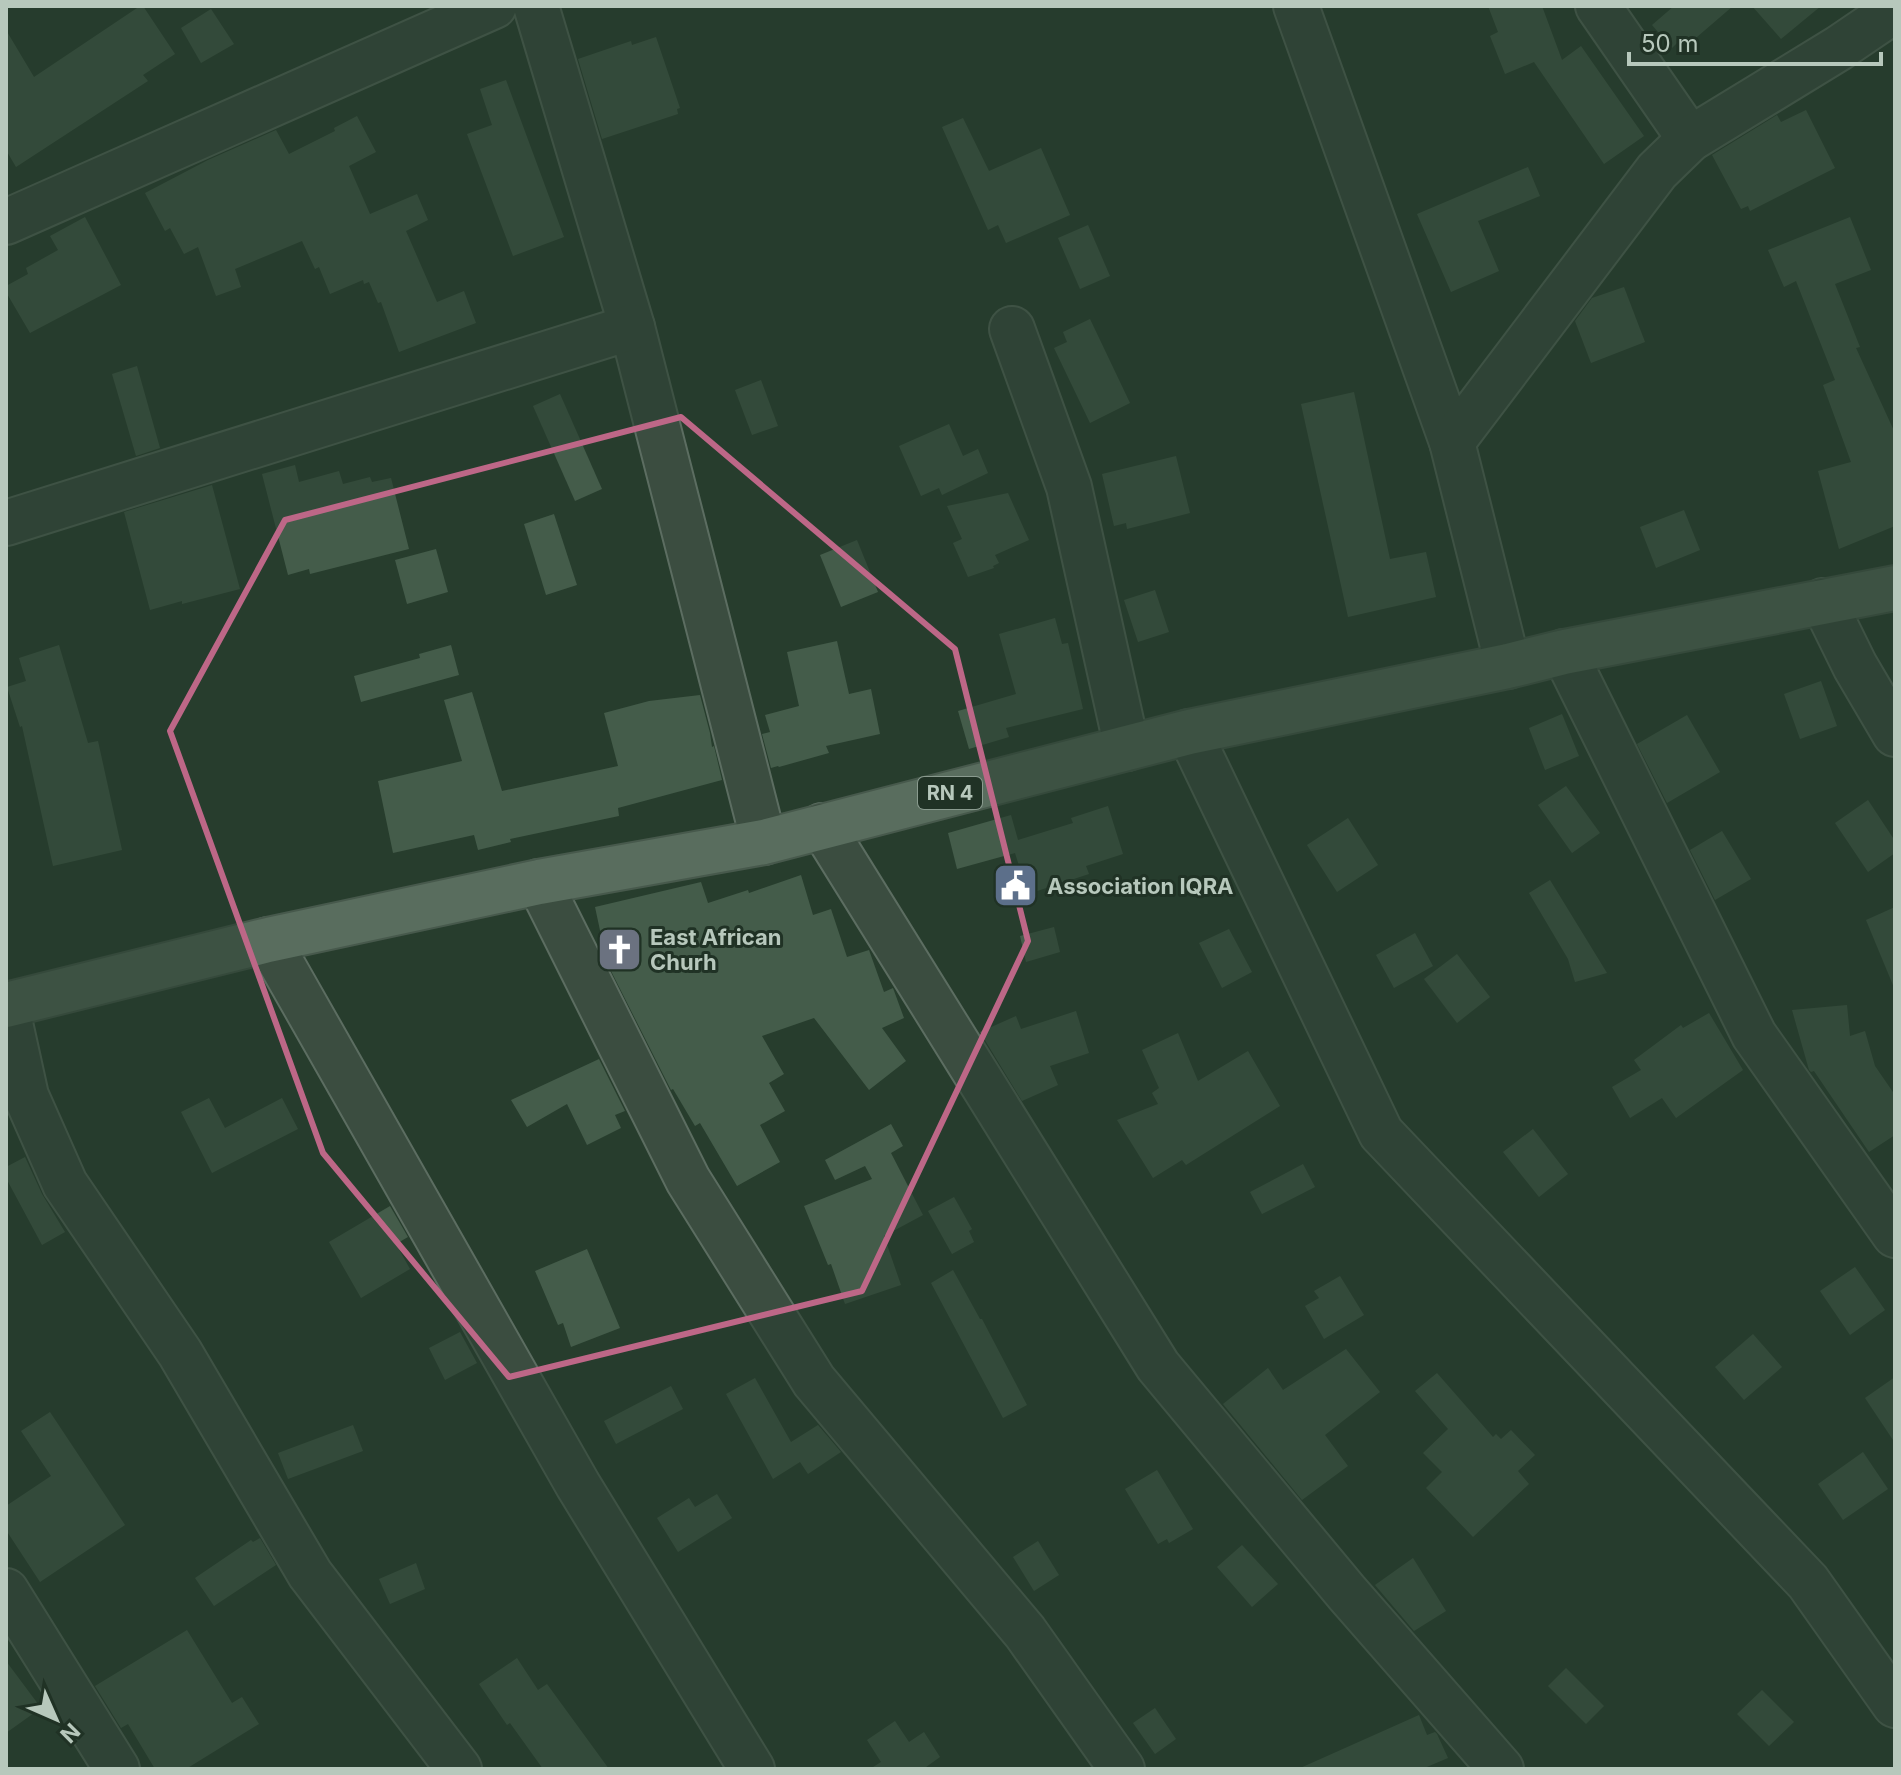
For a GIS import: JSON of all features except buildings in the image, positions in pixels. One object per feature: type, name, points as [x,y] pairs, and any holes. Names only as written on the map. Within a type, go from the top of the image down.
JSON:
[{"type":"main road","name":"RN 4","points":[[6,1005],[268,940],[539,882],[764,842],[1189,732],[1564,652],[1895,588]]},
{"type":"street","points":[[6,222],[494,6]]},
{"type":"street","points":[[536,6],[632,327],[764,842]]},
{"type":"street","points":[[1296,6],[1452,442],[1508,666]]},
{"type":"street","points":[[1598,6],[1690,139]]},
{"type":"street","points":[[1452,442],[1657,171],[1690,139],[1880,13]]},
{"type":"street","points":[[6,523],[632,327]]},
{"type":"street","points":[[1012,329],[1069,487],[1127,748]]},
{"type":"street","points":[[1823,601],[1855,666],[1895,734]]},
{"type":"street","points":[[1564,652],[1754,1035],[1895,1235]]},
{"type":"street","points":[[1189,732],[1381,1133],[1808,1582],[1895,1705]]},
{"type":"street","points":[[822,826],[1158,1366],[1347,1593],[1501,1769]]},
{"type":"street","points":[[539,882],[688,1180],[814,1381],[1025,1632],[1122,1769]]},
{"type":"street","points":[[268,940],[578,1485],[752,1769]]},
{"type":"street","points":[[6,1005],[26,1096],[65,1184],[180,1353],[310,1574],[459,1769]]},
{"type":"street","points":[[6,1591],[117,1769]]},
{"type":"highlighted area","points":[[681,417],[955,649],[1028,941],[862,1291],[509,1377],[323,1153],[170,731],[285,520]]},
{"type":"place","name":"Association IQRA","points":[[1016,886]]},
{"type":"place","name":"East African Churh","points":[[619,950]]}]
